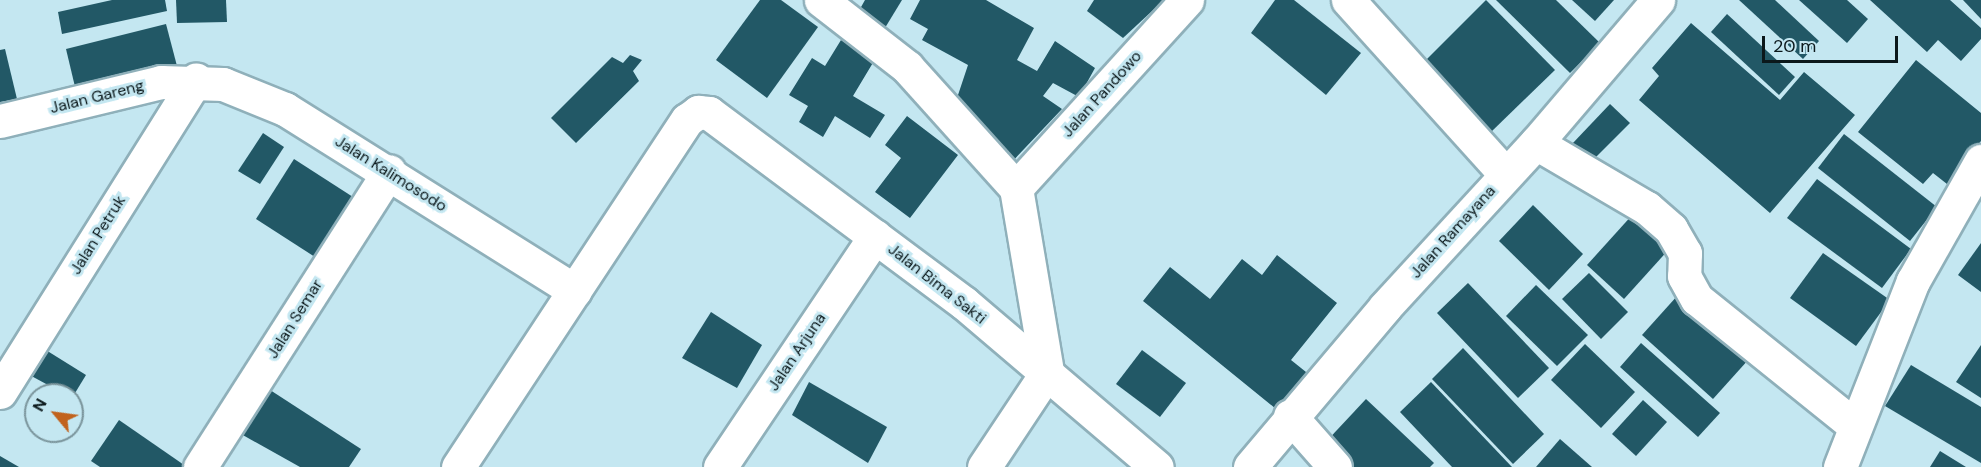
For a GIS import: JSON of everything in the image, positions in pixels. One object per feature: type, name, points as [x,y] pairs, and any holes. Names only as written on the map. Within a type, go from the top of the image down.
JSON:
[{"type":"street","points":[[821,0],[907,67],[1016,188],[1047,372],[984,467]]},
{"type":"street","name":"Jalan Pandowo","points":[[1016,188],[1187,0]]},
{"type":"street","points":[[1348,0],[1505,174]]},
{"type":"street","name":"Jalan Ramayana","points":[[1250,467],[1290,416],[1505,174],[1536,143],[1659,0]]},
{"type":"street","name":"Jalan Gareng","points":[[0,121],[161,82],[196,79]]},
{"type":"street","name":"Jalan Kalimosodo","points":[[196,79],[285,108],[389,171],[575,291]]},
{"type":"street","name":"Jalan Petruk","points":[[0,392],[196,79]]},
{"type":"street","name":"Jalan Bima Sakti","points":[[575,291],[687,120],[698,112],[709,113],[875,236],[1047,372],[1157,467]]},
{"type":"street","points":[[1536,143],[1647,208],[1671,229],[1685,253],[1684,276],[1697,299],[1855,426]]},
{"type":"street","points":[[1840,467],[1913,281],[1981,161]]},
{"type":"street","name":"Jalan Semar","points":[[200,467],[389,171]]},
{"type":"street","name":"Jalan Arjuna","points":[[720,467],[875,236]]},
{"type":"street","points":[[458,467],[575,291]]},
{"type":"street","points":[[1290,416],[1335,467]]},
{"type":"building","points":[[112,0],[165,0],[167,11],[62,34],[58,12]]},
{"type":"building","points":[[176,0],[226,0],[227,22],[177,23]]},
{"type":"building","points":[[760,0],[781,0],[818,27],[767,98],[716,60]]},
{"type":"building","points":[[865,0],[902,0],[877,41],[852,23]]},
{"type":"building","points":[[920,0],[986,0],[1034,28],[1017,60],[1037,71],[1055,41],[1095,68],[1079,97],[1053,83],[1043,96],[1062,109],[1009,165],[952,113],[968,65],[922,40],[928,29],[910,19]]},
{"type":"building","points":[[1094,0],[1164,0],[1123,38],[1087,11]]},
{"type":"building","points":[[1275,0],[1294,0],[1361,53],[1326,95],[1251,33]]},
{"type":"building","points":[[1486,0],[1555,70],[1490,133],[1422,64]]},
{"type":"building","points":[[1496,0],[1556,0],[1600,43],[1570,73]]},
{"type":"building","points":[[1572,0],[1614,0],[1595,21]]},
{"type":"building","points":[[1739,0],[1775,0],[1819,41],[1803,59]]},
{"type":"building","points":[[1799,0],[1847,0],[1868,19],[1847,43]]},
{"type":"building","points":[[1870,0],[1950,0],[1981,28],[1981,39],[1961,61],[1938,40],[1927,52]]},
{"type":"building","points":[[1963,0],[1981,0],[1981,19]]},
{"type":"building","points":[[1727,14],[1795,77],[1779,95],[1711,32]]},
{"type":"building","points":[[1691,23],[1780,100],[1804,72],[1855,115],[1770,213],[1639,100],[1659,76],[1652,68]]},
{"type":"building","points":[[166,24],[177,66],[76,91],[66,49]]},
{"type":"building","points":[[841,40],[874,61],[853,96],[885,115],[870,138],[835,116],[823,137],[799,122],[808,106],[789,95],[812,58],[825,66]]},
{"type":"building","points":[[5,49],[17,99],[0,102],[0,50]]},
{"type":"building","points":[[630,55],[642,60],[633,71],[639,81],[576,143],[551,118],[612,57],[623,63]]},
{"type":"building","points":[[1916,60],[1981,113],[1981,141],[1947,184],[1933,173],[1923,184],[1858,132]]},
{"type":"building","points":[[1610,104],[1630,123],[1591,162],[1572,144]]},
{"type":"building","points":[[907,116],[958,155],[910,218],[875,192],[901,158],[885,145]]},
{"type":"building","points":[[263,133],[284,147],[260,184],[238,171]]},
{"type":"building","points":[[1844,134],[1937,207],[1910,241],[1818,168]]},
{"type":"building","points":[[294,159],[353,197],[315,257],[256,219]]},
{"type":"building","points":[[1817,179],[1911,249],[1882,288],[1787,218]]},
{"type":"building","points":[[1533,205],[1583,254],[1549,290],[1499,241]]},
{"type":"building","points":[[1634,213],[1671,247],[1624,299],[1587,265]]},
{"type":"building","points":[[1981,243],[1981,292],[1958,275]]},
{"type":"building","points":[[1823,253],[1890,300],[1856,346],[1790,298]]},
{"type":"building","points":[[1277,255],[1337,303],[1291,360],[1311,376],[1281,413],[1143,301],[1170,267],[1210,299],[1242,259],[1262,275]]},
{"type":"building","points":[[1589,273],[1628,312],[1601,339],[1562,299]]},
{"type":"building","points":[[1468,283],[1549,368],[1518,398],[1437,313]]},
{"type":"building","points":[[1536,285],[1588,335],[1557,366],[1506,316]]},
{"type":"building","points":[[1678,295],[1749,359],[1713,399],[1642,335]]},
{"type":"building","points":[[711,312],[762,345],[737,388],[682,358]]},
{"type":"building","points":[[1641,343],[1720,413],[1698,437],[1620,367]]},
{"type":"building","points":[[1585,344],[1635,392],[1601,428],[1551,380]]},
{"type":"building","points":[[1981,345],[1981,398],[1956,382]]},
{"type":"building","points":[[41,347],[86,375],[81,383],[44,383],[24,372]]},
{"type":"building","points":[[1463,348],[1544,434],[1513,464],[1432,379]]},
{"type":"building","points":[[1142,350],[1186,383],[1160,417],[1116,384]]},
{"type":"building","points":[[1911,365],[1981,407],[1981,463],[1885,406]]},
{"type":"building","points":[[809,382],[887,427],[868,463],[792,415]]},
{"type":"building","points":[[1431,382],[1512,467],[1452,467],[1400,412]]},
{"type":"building","points":[[267,388],[361,449],[349,467],[300,467],[241,434]]},
{"type":"building","points":[[1366,399],[1434,463],[1430,467],[1346,467],[1323,445]]},
{"type":"building","points":[[1643,400],[1667,422],[1636,456],[1612,434]]},
{"type":"building","points":[[119,420],[187,467],[100,467],[91,461]]},
{"type":"building","points":[[1560,439],[1592,467],[1536,467]]},
{"type":"building","points":[[1940,451],[1966,467],[1930,467]]},
{"type":"building","points":[[0,456],[19,467],[0,467]]}]
